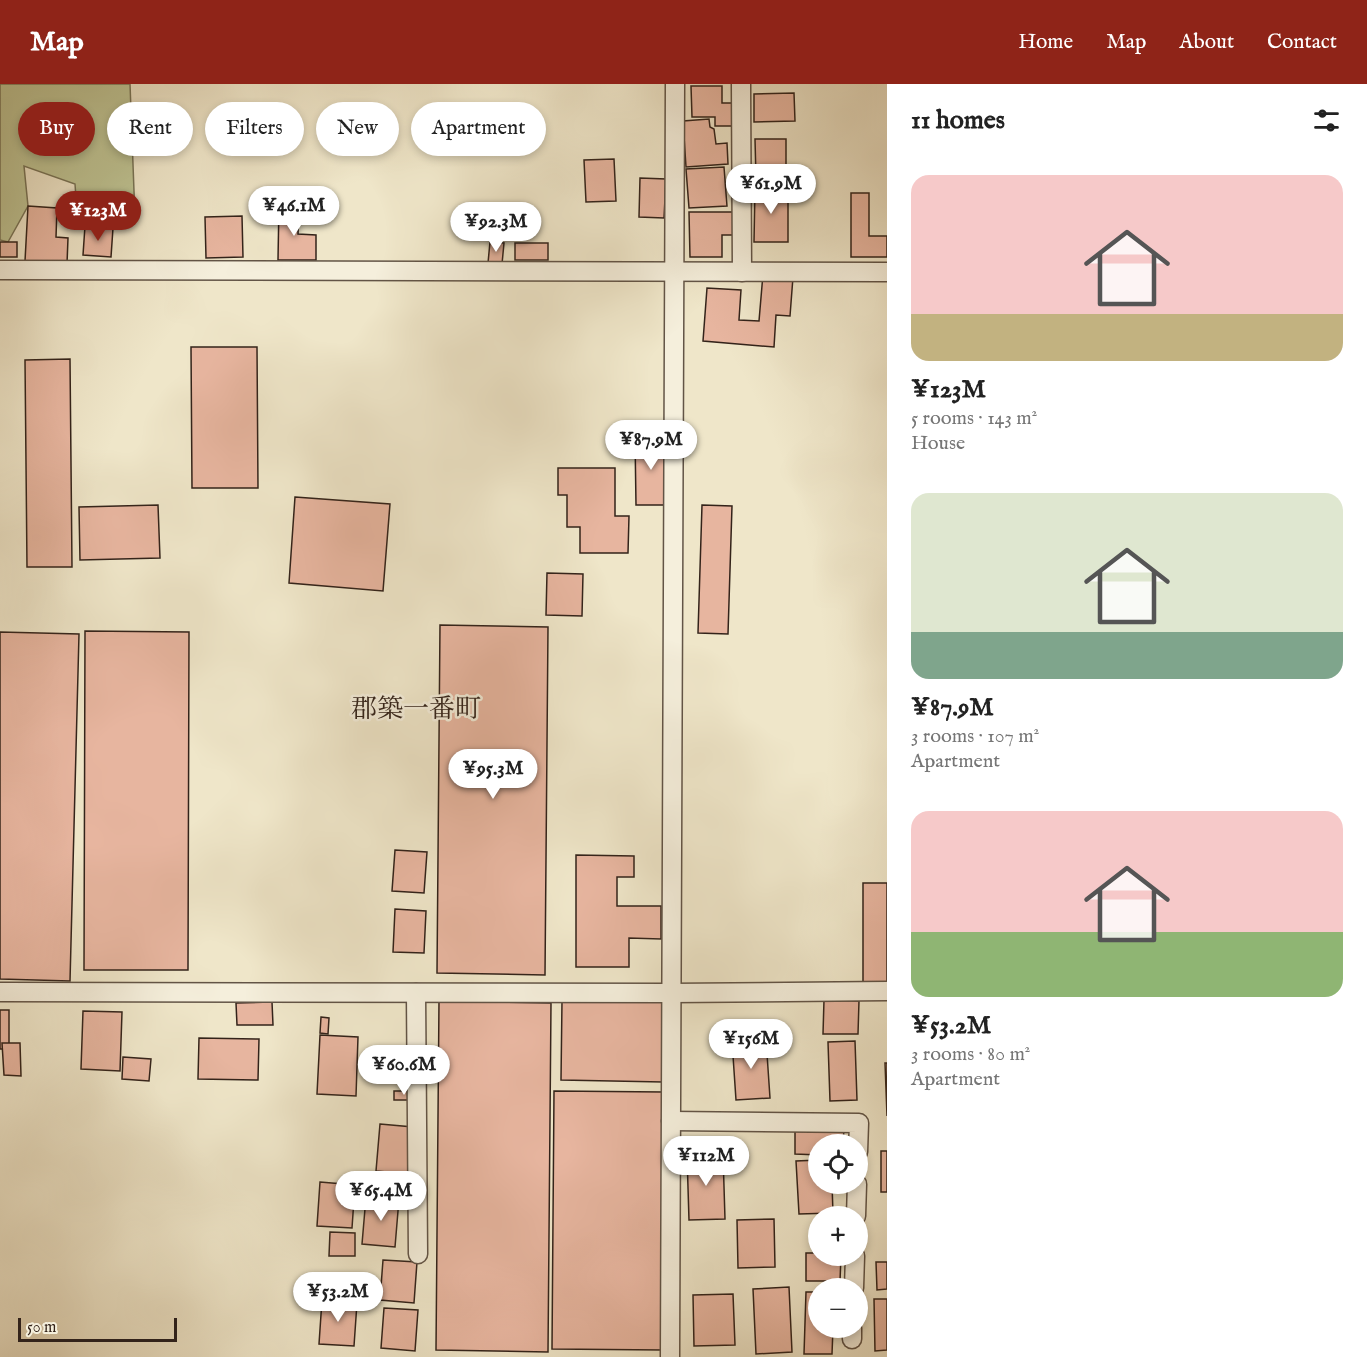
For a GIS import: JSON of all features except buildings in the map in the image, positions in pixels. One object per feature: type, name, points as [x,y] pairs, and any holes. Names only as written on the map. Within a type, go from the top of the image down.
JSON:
[{"type":"street","points":[[670,1357],[675,84]]},
{"type":"street","points":[[741,84],[742,272]]},
{"type":"street","points":[[0,270],[887,272]]},
{"type":"street","points":[[0,992],[887,991]]},
{"type":"street","points":[[416,993],[418,1254]]},
{"type":"street","points":[[671,1121],[859,1123],[859,1134]]},
{"type":"green space","points":[[0,84],[130,84],[131,102],[107,102],[107,156],[133,156],[135,218],[78,226],[75,184],[24,166],[28,206],[8,242],[0,240]]},
{"type":"district","name":"郡築一番町","points":[[416,709]]}]
